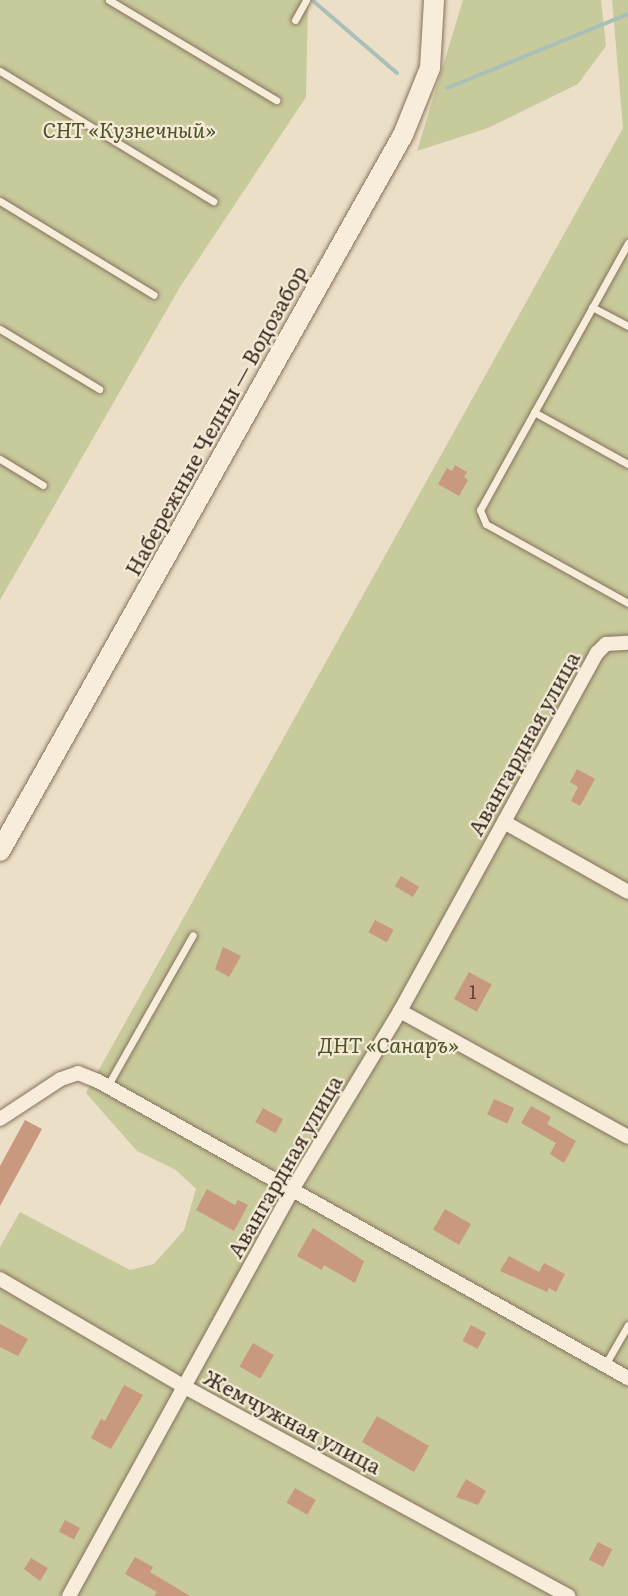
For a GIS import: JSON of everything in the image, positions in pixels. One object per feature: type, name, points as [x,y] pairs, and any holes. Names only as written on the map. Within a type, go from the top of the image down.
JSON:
[{"type":"main road","name":"Набережные Челны — Водозабор","points":[[0,851],[403,135],[430,68],[434,0]]},
{"type":"street","name":"Авангардная улица","points":[[69,1596],[292,1190],[400,1011],[597,653],[622,642]]},
{"type":"street","points":[[504,822],[628,892]]},
{"type":"street","points":[[400,1011],[628,1137]]},
{"type":"street","points":[[0,1119],[78,1073],[108,1085],[628,1378]]},
{"type":"street","name":"Жемчужная улица","points":[[0,1279],[183,1386],[568,1596]]},
{"type":"lane","points":[[109,0],[276,100]]},
{"type":"lane","points":[[295,20],[306,0]]},
{"type":"lane","points":[[0,71],[213,201]]},
{"type":"lane","points":[[0,201],[154,295]]},
{"type":"lane","points":[[628,243],[480,510],[480,516],[486,524],[628,603]]},
{"type":"lane","points":[[592,307],[628,326]]},
{"type":"lane","points":[[0,329],[99,389]]},
{"type":"lane","points":[[534,412],[628,464]]},
{"type":"lane","points":[[0,459],[43,485]]},
{"type":"lane","points":[[108,1085],[193,935]]},
{"type":"lane","points":[[605,1365],[628,1325]]},
{"type":"green space","name":"СНТ «Кузнечный»","points":[[0,0],[308,0],[306,97],[180,287],[0,600]]},
{"type":"green space","points":[[463,0],[601,0],[606,46],[578,84],[488,128],[417,151]]},
{"type":"green space","name":"ДНТ «Санаръ»","points":[[612,0],[628,0],[628,1596],[0,1596],[0,1247],[20,1212],[130,1270],[154,1264],[184,1230],[196,1189],[176,1170],[137,1151],[86,1093],[623,128]]},
{"type":"building","points":[[455,465],[467,472],[464,477],[468,480],[459,496],[438,484],[447,468],[452,471]]},
{"type":"building","points":[[577,769],[595,779],[580,806],[571,801],[578,787],[570,782]]},
{"type":"building","points":[[401,876],[419,887],[413,897],[395,886]]},
{"type":"building","points":[[375,920],[394,930],[387,942],[368,932]]},
{"type":"building","points":[[223,947],[241,956],[229,977],[215,969]]},
{"type":"building","points":[[469,972],[492,985],[477,1012],[454,999]]},
{"type":"building","points":[[494,1099],[514,1108],[507,1123],[487,1115]]},
{"type":"building","points":[[531,1106],[551,1117],[547,1124],[576,1141],[564,1163],[550,1154],[556,1143],[521,1123]]},
{"type":"building","points":[[263,1108],[283,1119],[275,1133],[255,1122]]},
{"type":"building","points":[[25,1120],[42,1129],[0,1206],[0,1166]]},
{"type":"building","points":[[207,1189],[235,1205],[238,1200],[248,1205],[234,1231],[196,1210]]},
{"type":"building","points":[[445,1209],[471,1224],[459,1245],[433,1230]]},
{"type":"building","points":[[313,1228],[364,1261],[355,1283],[324,1265],[322,1270],[297,1256]]},
{"type":"building","points":[[509,1256],[539,1272],[544,1263],[565,1274],[556,1292],[549,1288],[547,1292],[500,1271]]},
{"type":"building","points":[[0,1324],[28,1339],[18,1356],[0,1347]]},
{"type":"building","points":[[471,1325],[486,1333],[478,1349],[463,1341]]},
{"type":"building","points":[[253,1343],[274,1355],[260,1378],[240,1366]]},
{"type":"building","points":[[124,1385],[143,1395],[111,1449],[91,1438],[101,1419],[105,1421]]},
{"type":"building","points":[[377,1416],[429,1446],[414,1472],[362,1442]]},
{"type":"building","points":[[466,1479],[486,1491],[478,1505],[456,1497]]},
{"type":"building","points":[[295,1488],[316,1500],[307,1515],[286,1503]]},
{"type":"building","points":[[65,1520],[80,1528],[74,1539],[59,1531]]},
{"type":"building","points":[[598,1542],[612,1549],[603,1567],[589,1560]]},
{"type":"building","points":[[135,1557],[153,1567],[150,1572],[190,1596],[154,1596],[157,1592],[125,1574]]},
{"type":"building","points":[[31,1558],[48,1568],[40,1581],[24,1569]]},
{"type":"waterway","points":[[312,0],[397,73]]},
{"type":"waterway","points":[[447,88],[628,14]]}]
